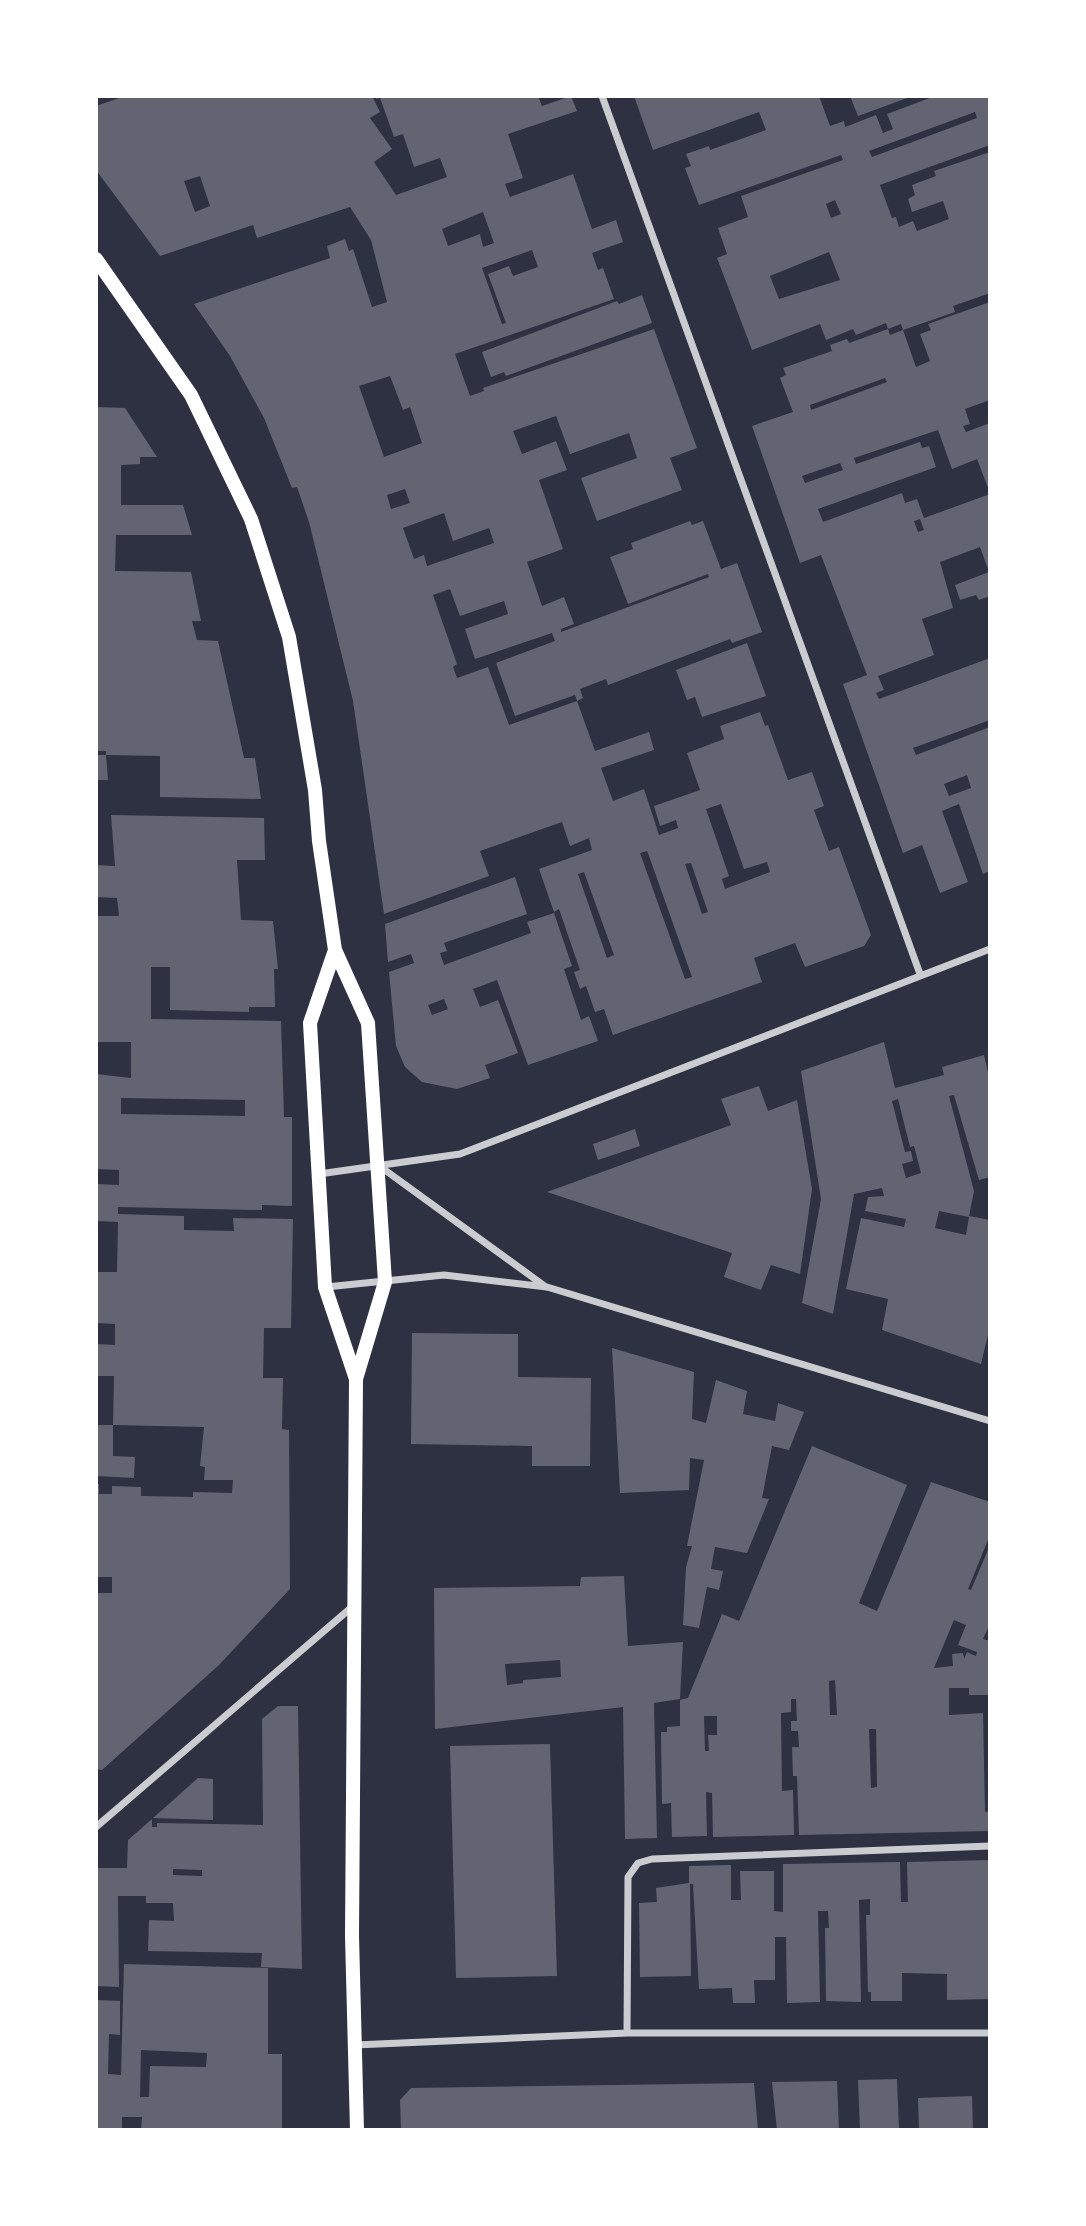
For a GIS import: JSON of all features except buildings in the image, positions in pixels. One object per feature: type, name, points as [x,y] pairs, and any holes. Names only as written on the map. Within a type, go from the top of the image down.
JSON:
[{"type":"main road","points":[[96,259],[191,395],[251,519],[289,637],[316,790],[319,841],[335,950],[368,1023],[385,1282],[356,1379],[352,1936],[357,2130]]},
{"type":"main road","points":[[335,950],[310,1023],[326,1287],[356,1379]]},
{"type":"street","points":[[601,96],[920,974]]},
{"type":"street","points":[[319,1174],[460,1154],[990,949]]},
{"type":"street","points":[[378,1165],[547,1287]]},
{"type":"street","points":[[326,1287],[444,1275],[547,1287],[990,1421]]},
{"type":"street","points":[[96,1827],[356,1604]]},
{"type":"street","points":[[627,2033],[628,1877],[638,1863],[652,1859],[990,1846]]},
{"type":"street","points":[[355,2046],[627,2033],[990,2033]]}]
